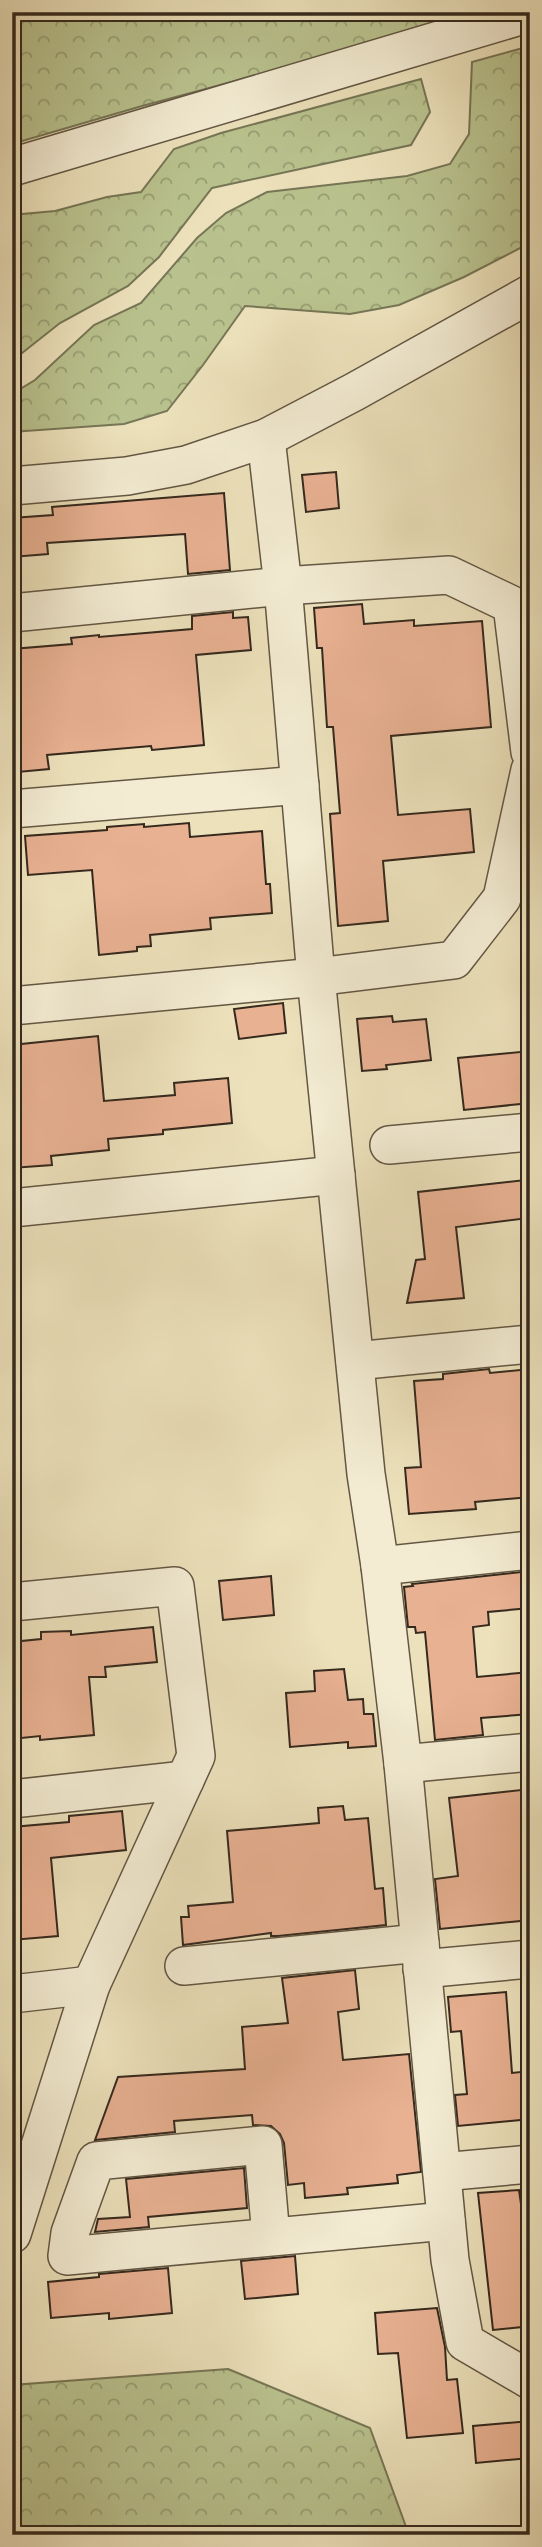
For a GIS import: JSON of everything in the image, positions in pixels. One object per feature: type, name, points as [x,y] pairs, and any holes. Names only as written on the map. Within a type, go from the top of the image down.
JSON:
[{"type":"street","points":[[12,167],[530,13]]},
{"type":"street","points":[[12,486],[127,475],[186,465],[266,438],[530,294]]},
{"type":"street","points":[[266,438],[284,586],[316,977],[366,1474],[380,1566],[403,1764],[450,2260],[465,2342],[530,2380]]},
{"type":"street","points":[[12,613],[284,586],[449,575],[512,605],[530,752]]},
{"type":"street","points":[[12,1006],[316,977],[454,960],[502,898],[530,770]]},
{"type":"street","points":[[12,809],[300,785]]},
{"type":"street","points":[[389,1145],[530,1132]]},
{"type":"street","points":[[12,1208],[336,1175]]},
{"type":"street","points":[[355,1361],[530,1344]]},
{"type":"street","points":[[380,1566],[530,1550]]},
{"type":"street","points":[[12,1602],[174,1586],[196,1756],[90,1985],[12,2234]]},
{"type":"street","points":[[403,1764],[530,1752]]},
{"type":"street","points":[[12,1799],[185,1780]]},
{"type":"street","points":[[184,1966],[421,1956],[530,1959]]},
{"type":"street","points":[[12,1994],[90,1985]]},
{"type":"street","points":[[271,2237],[263,2145],[96,2161],[70,2233],[67,2256],[446,2221]]},
{"type":"street","points":[[442,2172],[530,2164]]},
{"type":"green space","points":[[12,12],[495,12],[142,106],[12,144]]},
{"type":"green space","points":[[530,46],[530,243],[464,277],[399,305],[350,314],[245,306],[167,411],[124,424],[12,432],[12,394],[35,380],[94,325],[141,303],[197,238],[226,213],[267,192],[407,176],[450,164],[469,134],[472,62]]},
{"type":"green space","points":[[421,79],[430,112],[411,145],[212,188],[159,257],[128,286],[60,323],[12,361],[12,215],[55,211],[107,197],[141,192],[174,149],[221,133]]},
{"type":"green space","points":[[228,2369],[370,2428],[409,2535],[12,2535],[12,2385]]},
{"type":"building","points":[[336,472],[339,508],[306,512],[302,475]]},
{"type":"building","points":[[224,493],[230,570],[188,574],[185,534],[47,543],[48,554],[12,557],[12,518],[53,515],[52,507]]},
{"type":"building","points":[[362,604],[364,624],[414,620],[414,626],[482,621],[491,727],[391,736],[398,815],[470,809],[474,852],[383,861],[388,921],[338,926],[330,814],[340,813],[333,727],[327,727],[322,648],[317,648],[314,608]]},
{"type":"building","points":[[233,612],[233,618],[248,617],[251,650],[196,655],[204,745],[152,750],[151,746],[47,755],[49,769],[18,772],[13,721],[16,721],[12,649],[72,644],[71,638],[192,629],[192,616]]},
{"type":"building","points":[[189,823],[190,837],[262,831],[266,884],[270,884],[272,913],[210,918],[211,929],[150,935],[151,946],[137,947],[137,951],[99,955],[92,870],[28,875],[25,836],[107,830],[107,827],[144,824],[144,827]]},
{"type":"building","points":[[283,1003],[286,1033],[239,1039],[234,1009]]},
{"type":"building","points":[[392,1016],[393,1022],[426,1019],[431,1060],[386,1065],[387,1069],[362,1071],[357,1019]]},
{"type":"building","points":[[98,1036],[104,1101],[175,1095],[174,1083],[228,1078],[232,1123],[108,1139],[109,1150],[51,1156],[52,1165],[12,1168],[12,1045]]},
{"type":"building","points":[[530,1051],[530,1103],[464,1110],[458,1058]]},
{"type":"building","points":[[525,1180],[529,1218],[456,1227],[464,1298],[407,1303],[416,1260],[425,1259],[418,1192]]},
{"type":"building","points":[[489,1369],[490,1373],[530,1369],[530,1497],[475,1502],[476,1509],[409,1514],[405,1468],[421,1467],[414,1381],[443,1379],[443,1374]]},
{"type":"building","points":[[530,1571],[530,1608],[488,1612],[489,1625],[473,1627],[477,1677],[530,1672],[530,1714],[481,1718],[483,1735],[435,1740],[425,1632],[416,1633],[415,1627],[408,1627],[404,1587]]},
{"type":"building","points":[[271,1576],[274,1615],[223,1620],[219,1581]]},
{"type":"building","points":[[153,1627],[157,1662],[105,1667],[106,1677],[89,1677],[94,1735],[40,1740],[40,1736],[12,1739],[12,1642],[41,1639],[41,1632],[71,1631],[71,1635]]},
{"type":"building","points":[[344,1669],[348,1700],[363,1699],[364,1714],[373,1714],[376,1746],[348,1748],[348,1742],[290,1747],[286,1693],[315,1691],[314,1671]]},
{"type":"building","points":[[530,1789],[530,1920],[440,1929],[435,1879],[458,1876],[449,1798]]},
{"type":"building","points":[[343,1806],[345,1820],[368,1818],[375,1889],[383,1888],[386,1925],[278,1936],[271,1936],[271,1933],[183,1945],[181,1917],[189,1917],[188,1906],[233,1902],[227,1831],[319,1823],[318,1808]]},
{"type":"building","points":[[122,1811],[126,1850],[51,1858],[58,1936],[12,1940],[12,1827],[69,1822],[69,1816]]},
{"type":"building","points":[[355,1970],[359,2009],[338,2012],[343,2060],[409,2054],[421,2172],[397,2175],[398,2183],[347,2188],[348,2194],[305,2198],[304,2183],[288,2185],[284,2143],[280,2134],[271,2126],[253,2125],[252,2115],[174,2121],[175,2132],[95,2140],[118,2077],[245,2069],[242,2027],[288,2023],[282,1978]]},
{"type":"building","points":[[506,1992],[512,2073],[530,2071],[530,2119],[458,2126],[455,2095],[467,2094],[461,2031],[451,2032],[448,1997]]},
{"type":"building","points":[[244,2168],[247,2208],[148,2217],[149,2227],[95,2232],[98,2219],[130,2217],[126,2179]]},
{"type":"building","points":[[519,2190],[521,2204],[530,2203],[530,2319],[522,2320],[522,2327],[493,2330],[478,2193]]},
{"type":"building","points":[[295,2256],[298,2294],[245,2299],[241,2261]]},
{"type":"building","points":[[168,2268],[172,2313],[109,2319],[109,2313],[51,2318],[48,2282]]},
{"type":"building","points":[[437,2308],[445,2347],[447,2380],[457,2379],[463,2433],[407,2438],[398,2353],[378,2354],[375,2313]]},
{"type":"building","points":[[530,2421],[530,2458],[476,2463],[473,2426]]}]
